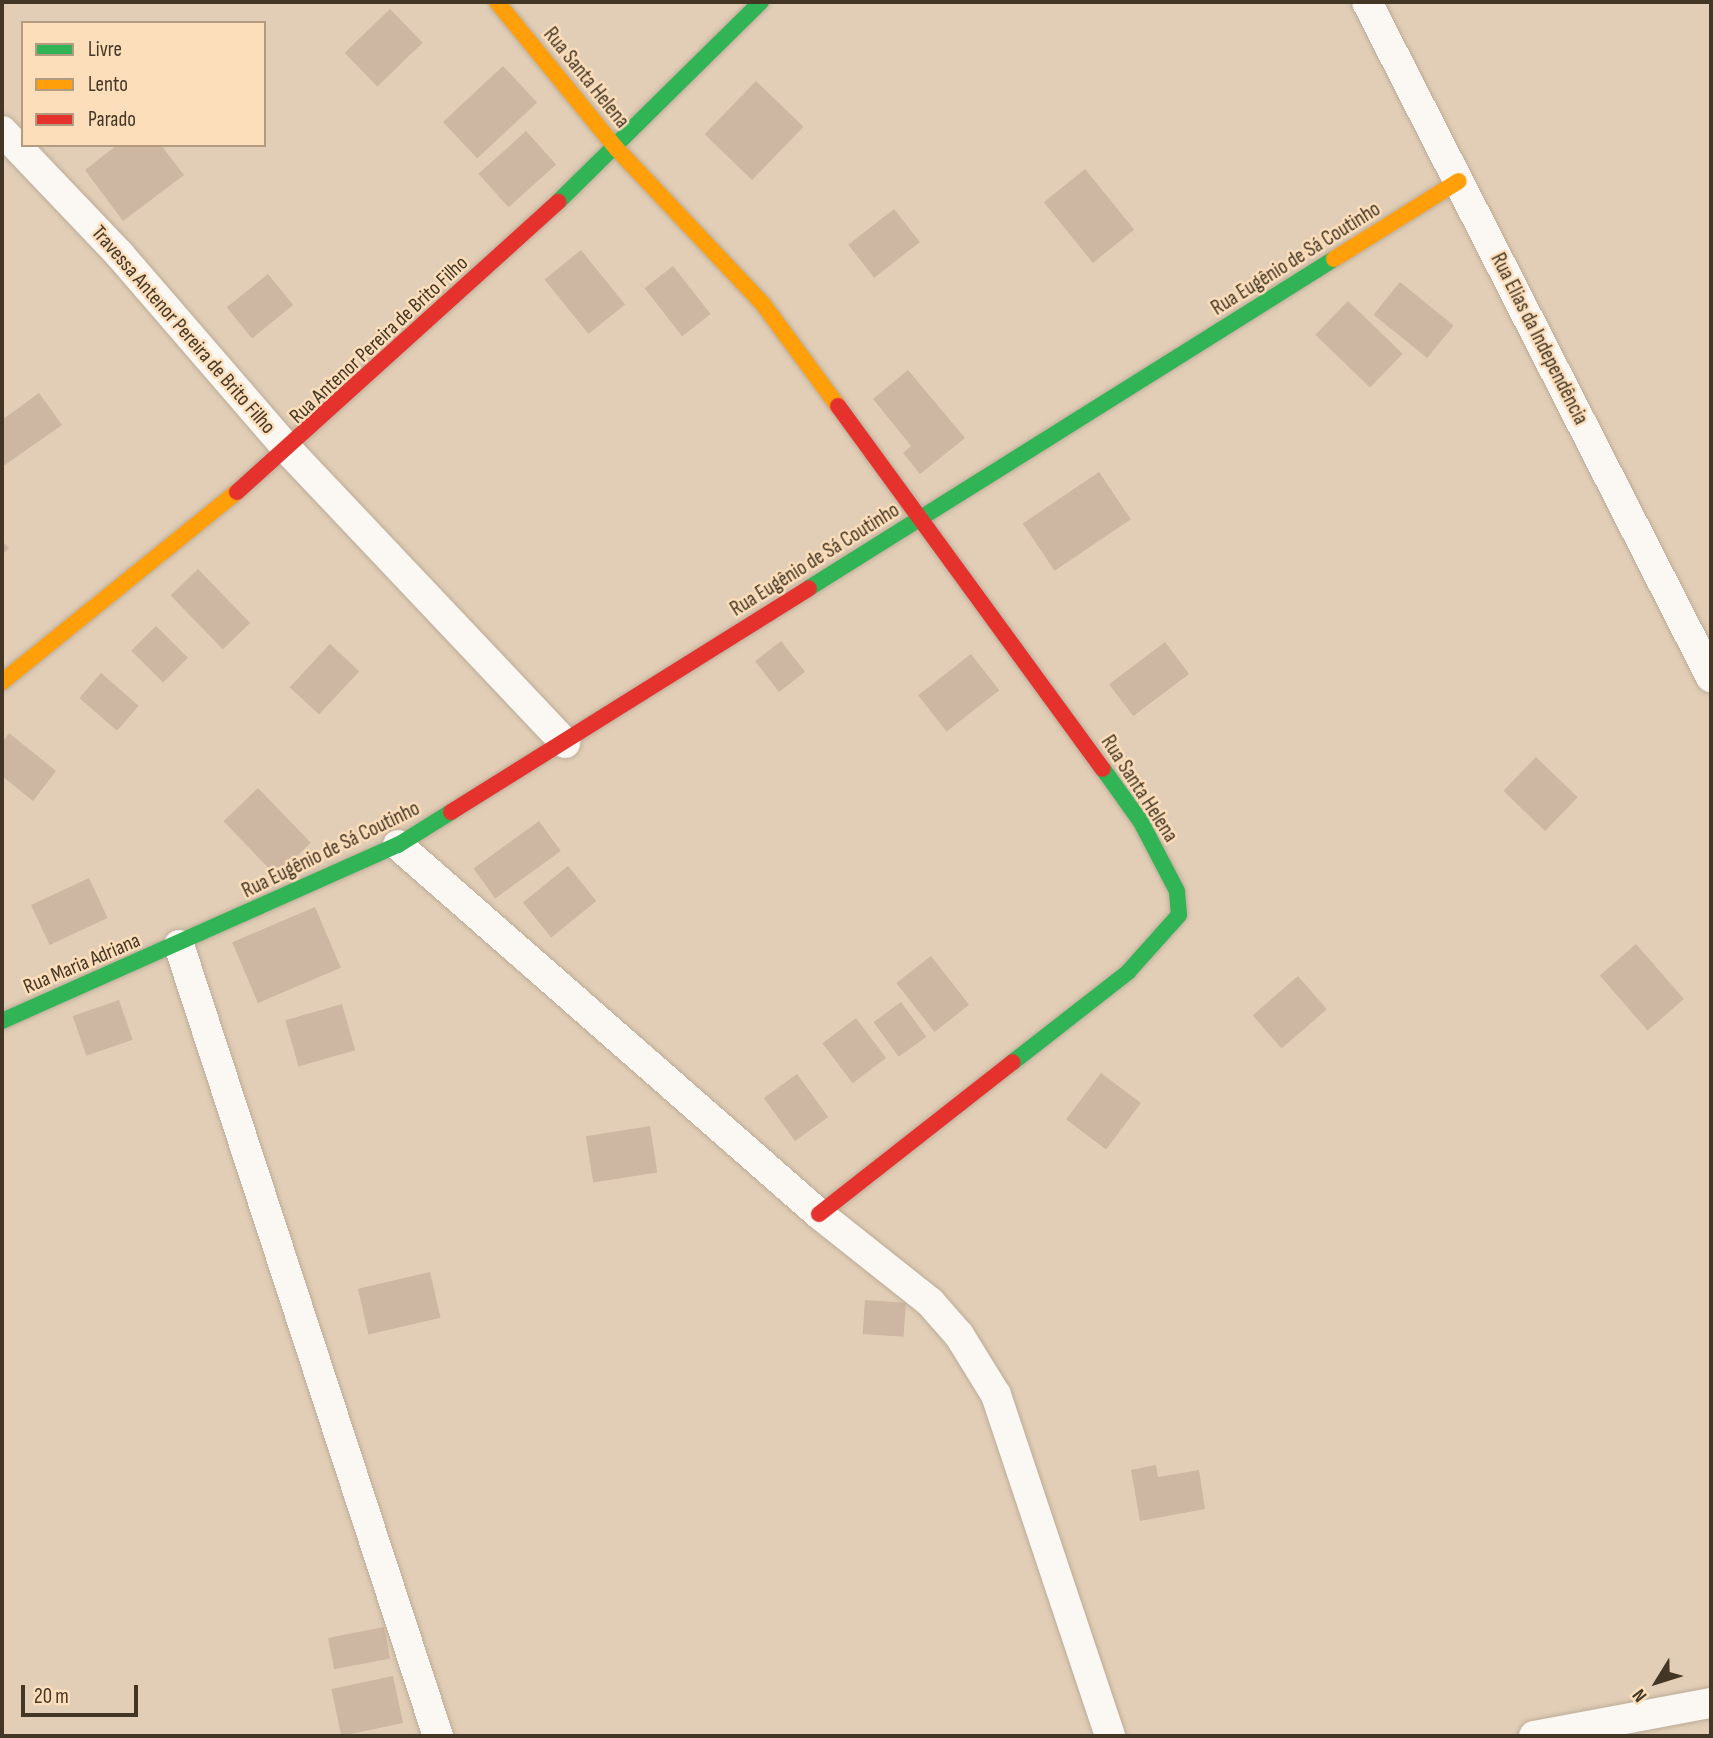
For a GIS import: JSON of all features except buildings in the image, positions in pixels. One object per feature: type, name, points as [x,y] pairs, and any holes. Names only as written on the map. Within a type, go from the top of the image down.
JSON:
[{"type":"street","name":"Rua Santa Helena","points":[[497,2],[616,148],[763,304],[1141,822],[1177,891],[1179,915],[1128,972],[819,1214]]},
{"type":"street","name":"Rua Antenor Pereira de Brito Filho","points":[[2,682],[289,452],[616,148],[761,2]]},
{"type":"street","name":"Rua Elias da Independência","points":[[1367,2],[1711,677]]},
{"type":"street","name":"Travessa Antenor Pereira de Brito Filho","points":[[2,131],[120,255],[289,452],[565,743]]},
{"type":"street","name":"Rua Eugênio de Sá Coutinho","points":[[179,946],[398,845],[565,743],[1459,181]]},
{"type":"street","points":[[398,845],[819,1214],[930,1302],[984,1368],[1110,1736]]},
{"type":"street","points":[[179,946],[438,1736]]},
{"type":"street","name":"Rua Maria Adriana","points":[[2,1021],[179,946]]},
{"type":"street","points":[[1534,1736],[1711,1703]]},
{"type":"traffic: fast","points":[[558,202],[761,2]]},
{"type":"traffic: fast","points":[[809,588],[1334,259]]},
{"type":"traffic: fast","points":[[1013,1062],[1128,972],[1179,915],[1177,891],[1141,822],[1103,769]]},
{"type":"traffic: fast","points":[[2,1021],[398,845],[451,812]]},
{"type":"traffic: slow","points":[[497,2],[616,148],[763,304],[838,406]]},
{"type":"traffic: slow","points":[[1334,259],[1459,181]]},
{"type":"traffic: slow","points":[[2,682],[237,492]]},
{"type":"traffic: jam","points":[[237,492],[558,202]]},
{"type":"traffic: jam","points":[[838,406],[1103,769]]},
{"type":"traffic: jam","points":[[451,812],[809,588]]},
{"type":"traffic: jam","points":[[819,1214],[1013,1062]]}]
